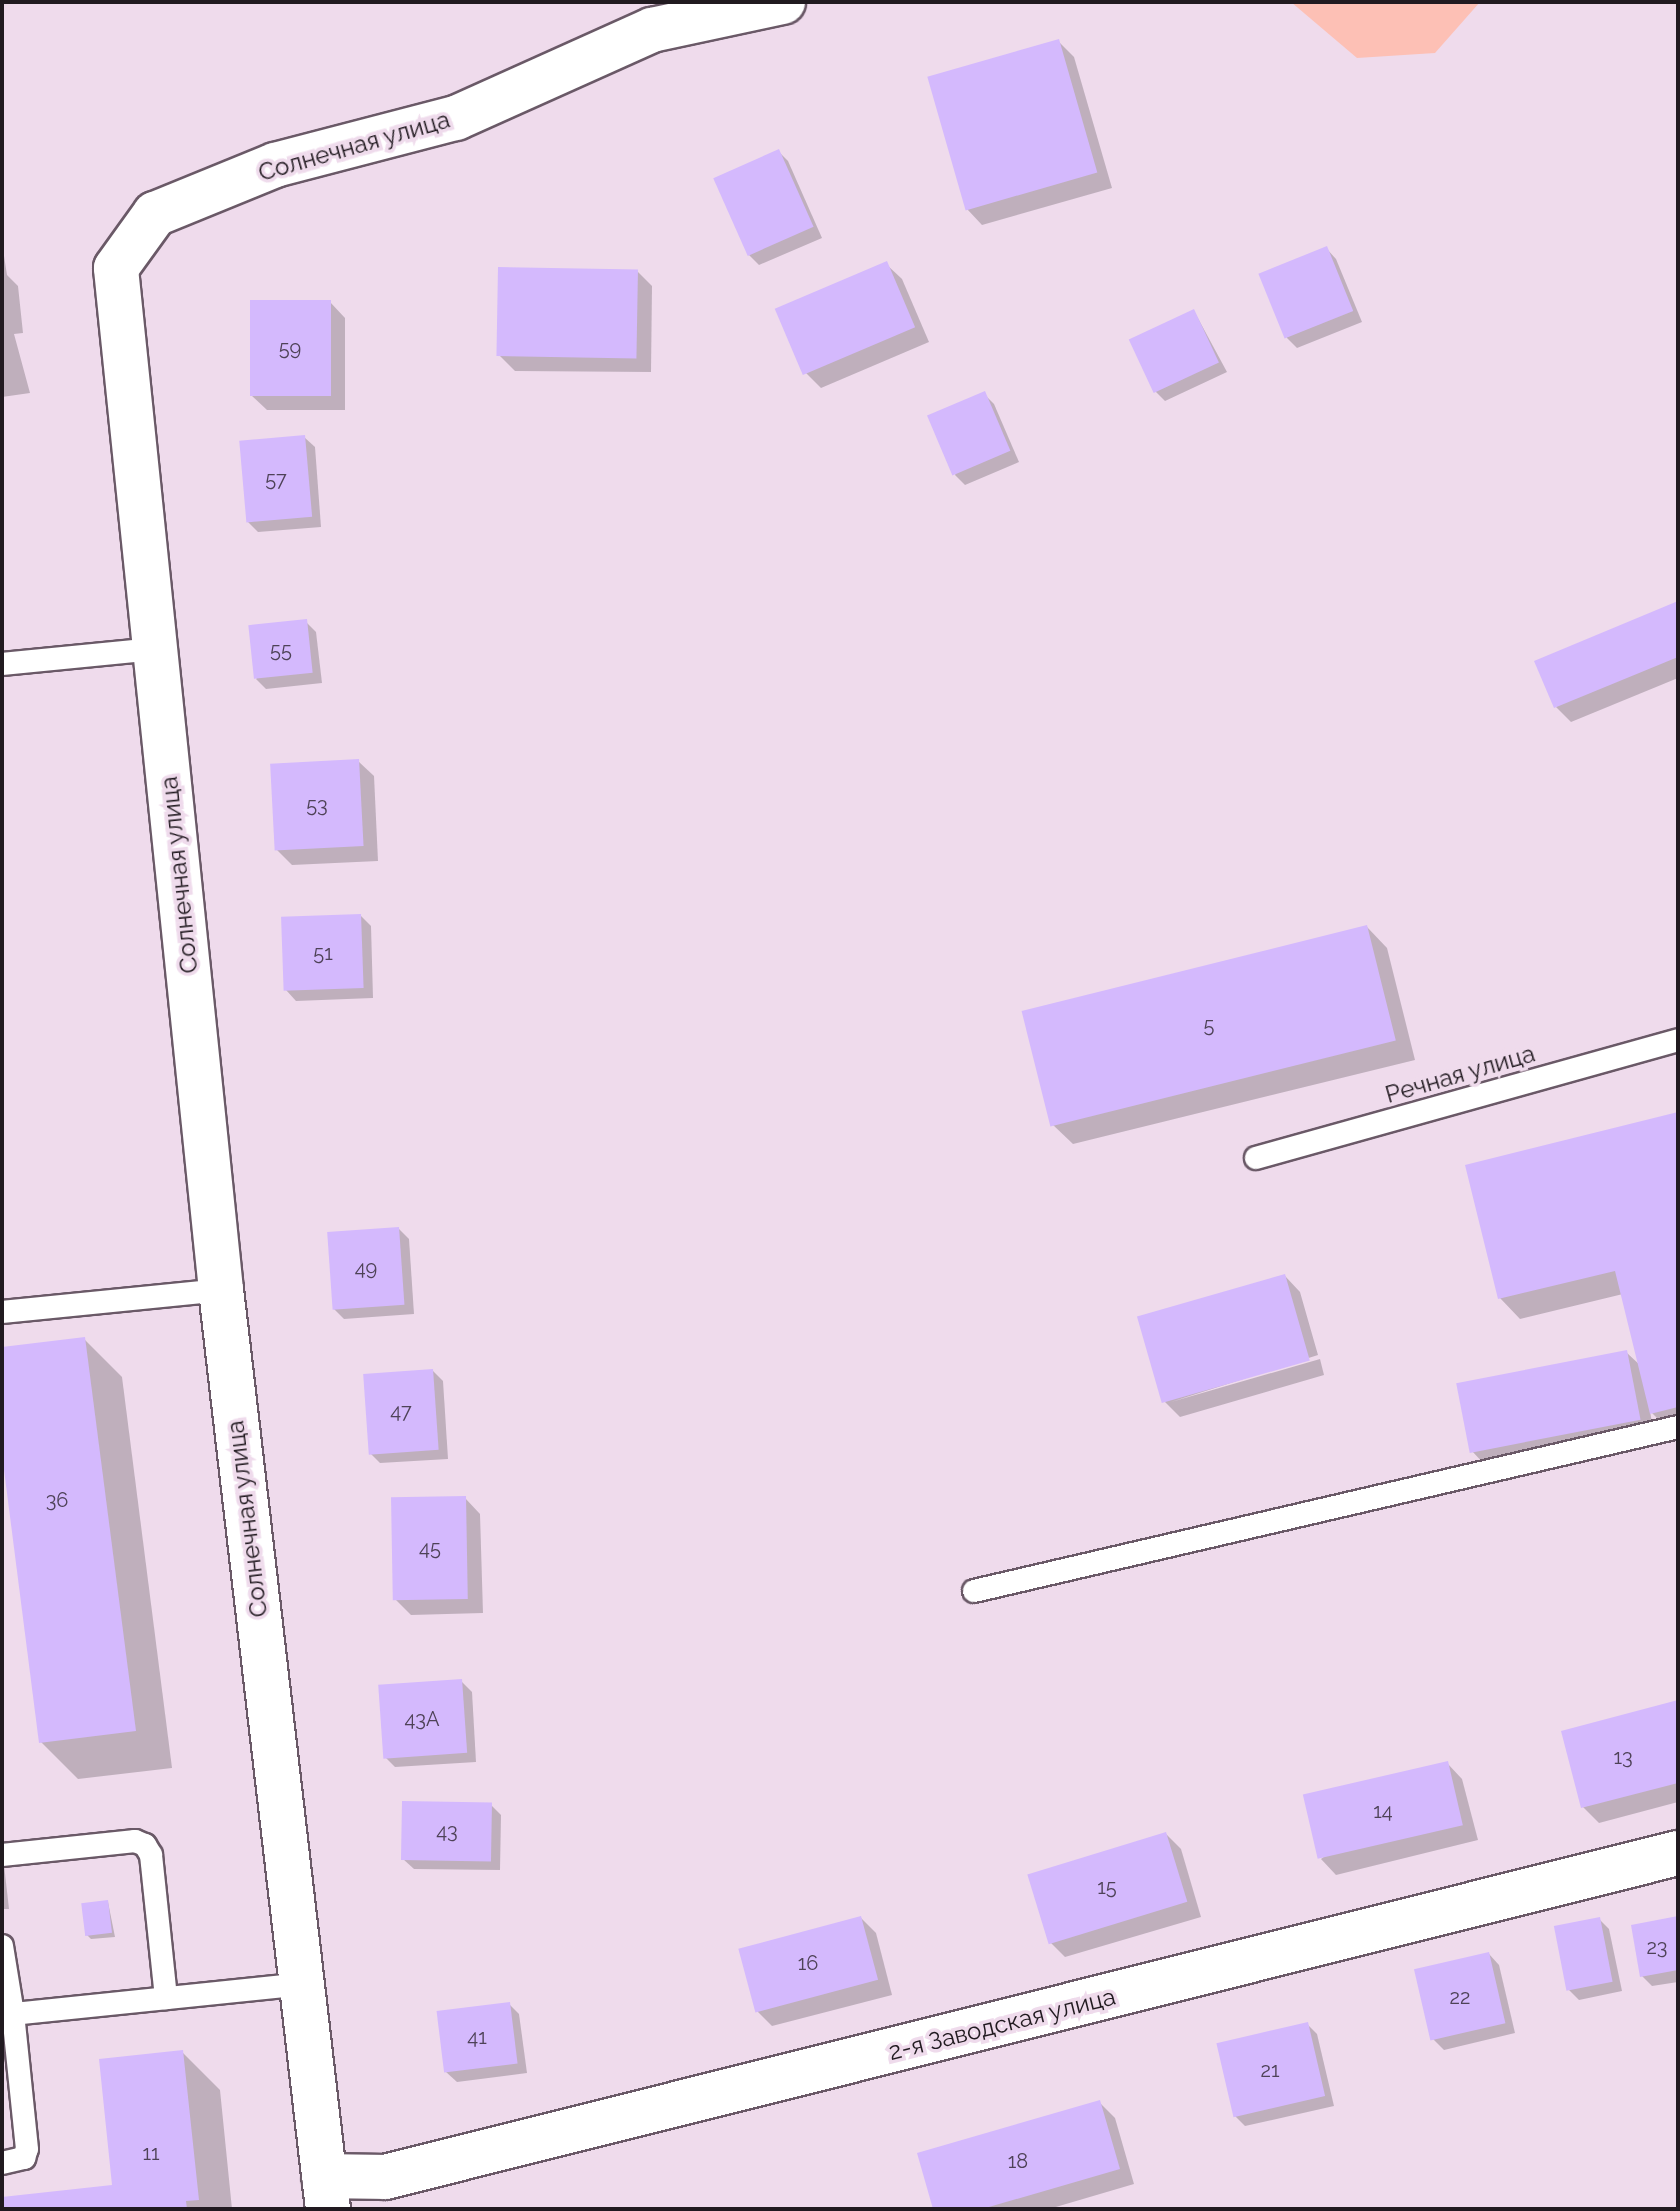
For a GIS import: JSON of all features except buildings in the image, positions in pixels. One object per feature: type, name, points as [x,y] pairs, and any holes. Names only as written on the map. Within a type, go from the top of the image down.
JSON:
[{"type":"street","name":"Солнечная улица","points":[[326,2192],[221,1290],[116,268],[155,214],[275,165],[456,118],[652,30],[783,2]]},
{"type":"street","name":"2-я Заводская улица","points":[[326,2192],[1678,1853]]},
{"type":"lane","points":[[2,664],[156,649]]},
{"type":"lane","name":"Речная улица","points":[[1256,1158],[1678,1040]]},
{"type":"lane","points":[[2,1312],[221,1290]]},
{"type":"lane","points":[[974,1591],[1678,1427]]},
{"type":"lane","points":[[2,1855],[135,1841],[145,1845],[151,1855],[166,1998]]},
{"type":"lane","points":[[2,1946],[13,2014],[27,2149],[24,2158],[2,2163]]},
{"type":"lane","points":[[13,2014],[302,1984]]},
{"type":"shaded area","points":[[1291,2],[1480,2],[1435,53],[1357,58]]}]
